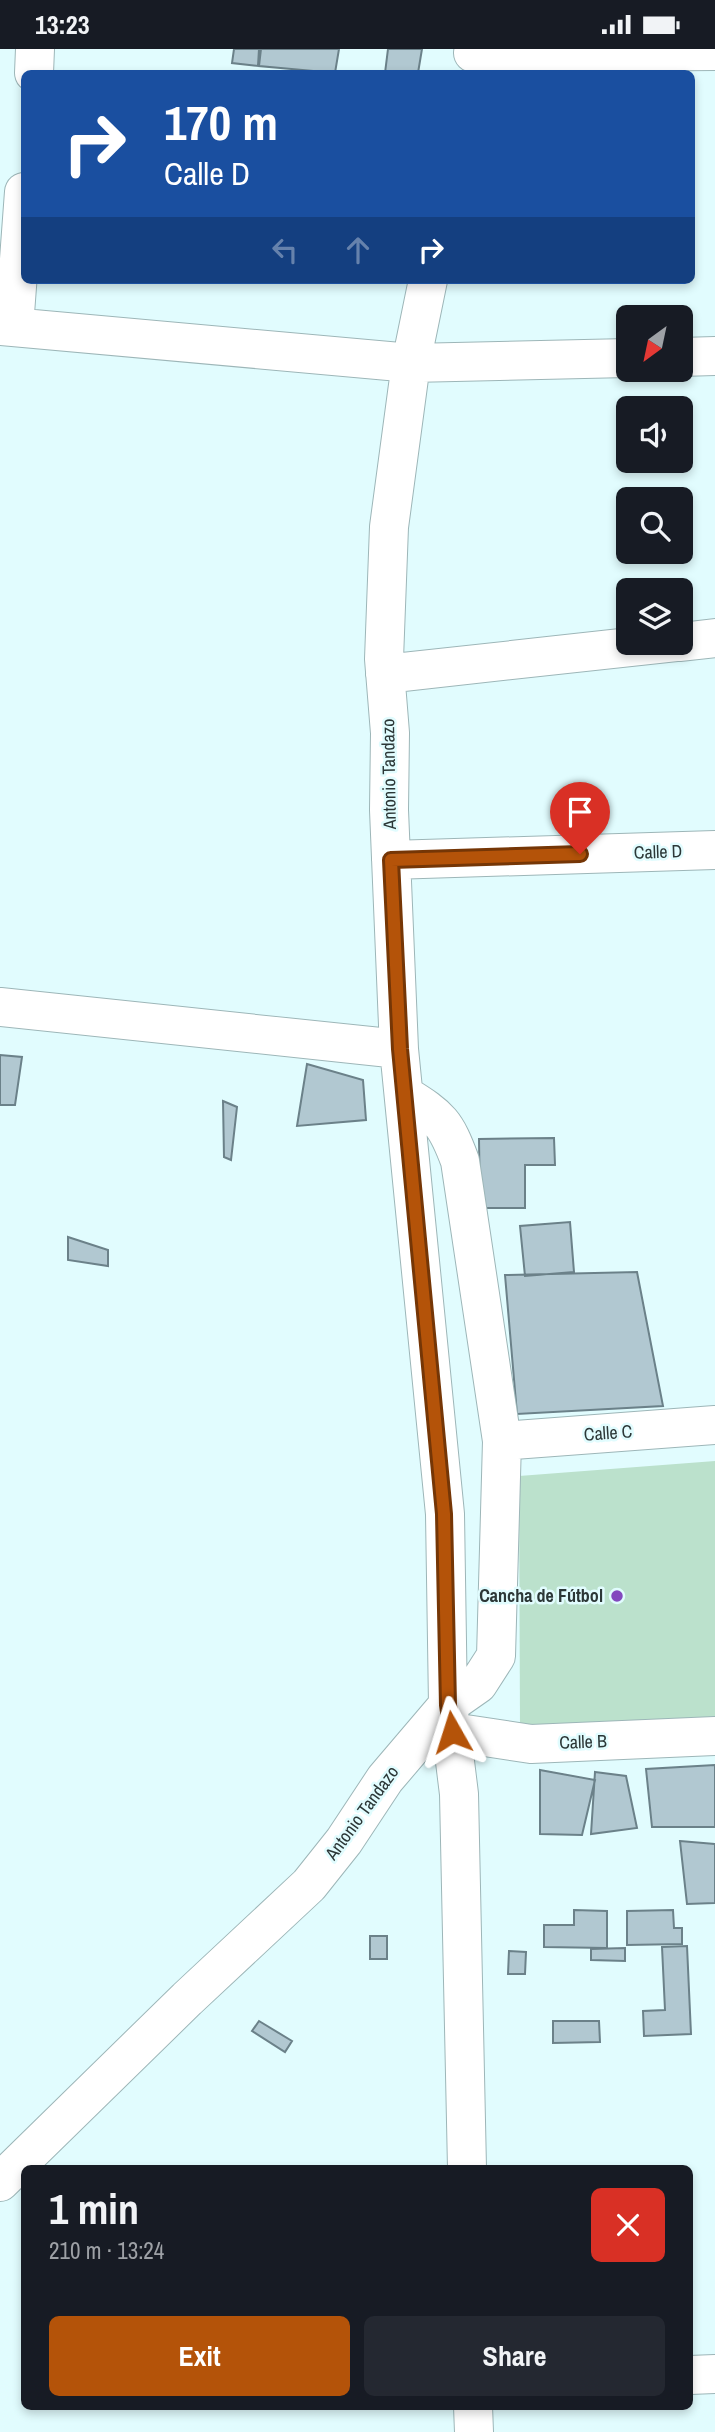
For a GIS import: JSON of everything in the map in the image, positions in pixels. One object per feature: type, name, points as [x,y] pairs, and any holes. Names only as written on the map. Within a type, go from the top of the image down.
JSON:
[{"type":"street","points":[[33,70],[35,49]]},
{"type":"street","points":[[472,59],[715,51]]},
{"type":"street","points":[[21,216],[7,327],[411,363],[616,358]]},
{"type":"street","name":"Antonio Tandazo","points":[[0,2182],[187,1999],[309,1885],[344,1841],[385,1779],[450,1718],[444,1514],[400,1049],[391,860],[390,733],[385,674],[389,527],[411,363],[427,284]]},
{"type":"street","points":[[693,357],[715,356]]},
{"type":"street","points":[[693,640],[715,638]]},
{"type":"street","points":[[385,674],[616,649]]},
{"type":"street","name":"Calle D","points":[[391,860],[715,850]]},
{"type":"street","points":[[0,1007],[400,1049]]},
{"type":"street","points":[[406,1096],[436,1115],[450,1135],[460,1161],[502,1441],[496,1656],[478,1684],[450,1718],[459,1794],[467,2165]]},
{"type":"street","name":"Calle C","points":[[502,1441],[715,1425]]},
{"type":"street","name":"Calle B","points":[[450,1718],[531,1744],[715,1736]]},
{"type":"street","points":[[693,2375],[715,2374]]},
{"type":"street","points":[[472,2410],[474,2432]]},
{"type":"green space","name":"Cancha de Fútbol","points":[[715,1461],[715,1717],[520,1726],[519,1476]]},
{"type":"building","points":[[234,49],[259,49],[258,66],[232,63]]},
{"type":"building","points":[[261,49],[339,49],[336,70],[259,66]]},
{"type":"building","points":[[388,49],[422,49],[418,70],[385,70]]},
{"type":"building","points":[[0,1055],[22,1057],[15,1105],[0,1105]]},
{"type":"building","points":[[307,1064],[363,1080],[366,1120],[297,1126]]},
{"type":"building","points":[[223,1101],[237,1107],[231,1160],[224,1157]]},
{"type":"building","points":[[554,1138],[555,1165],[525,1165],[525,1208],[480,1208],[479,1139]]},
{"type":"building","points":[[570,1222],[574,1272],[525,1276],[520,1226]]},
{"type":"building","points":[[68,1237],[108,1250],[108,1266],[68,1260]]},
{"type":"building","points":[[637,1272],[663,1406],[517,1414],[505,1275]]},
{"type":"building","points":[[715,1765],[715,1827],[652,1827],[646,1769]]},
{"type":"building","points":[[540,1770],[595,1780],[582,1835],[540,1834]]},
{"type":"building","points":[[595,1772],[626,1776],[637,1828],[591,1834]]},
{"type":"building","points":[[680,1841],[715,1844],[715,1903],[687,1904]]},
{"type":"building","points":[[574,1910],[607,1911],[607,1948],[544,1947],[544,1925],[574,1925]]},
{"type":"building","points":[[673,1910],[674,1928],[682,1928],[682,1944],[627,1945],[627,1911]]},
{"type":"building","points":[[370,1936],[387,1936],[387,1959],[370,1959]]},
{"type":"building","points":[[687,1946],[691,2034],[644,2036],[643,2011],[665,2010],[662,1947]]},
{"type":"building","points":[[625,1948],[625,1961],[591,1960],[591,1949]]},
{"type":"building","points":[[509,1951],[526,1952],[525,1974],[508,1974]]},
{"type":"building","points":[[259,2021],[292,2041],[285,2052],[252,2031]]},
{"type":"building","points":[[553,2021],[599,2021],[600,2042],[553,2043]]},
{"type":"place","name":"Cancha de Fútbol","points":[[617,1596]]},
{"type":"route","points":[[452,1732],[448,1705],[444,1514],[400,1049],[391,860],[580,854]]}]
